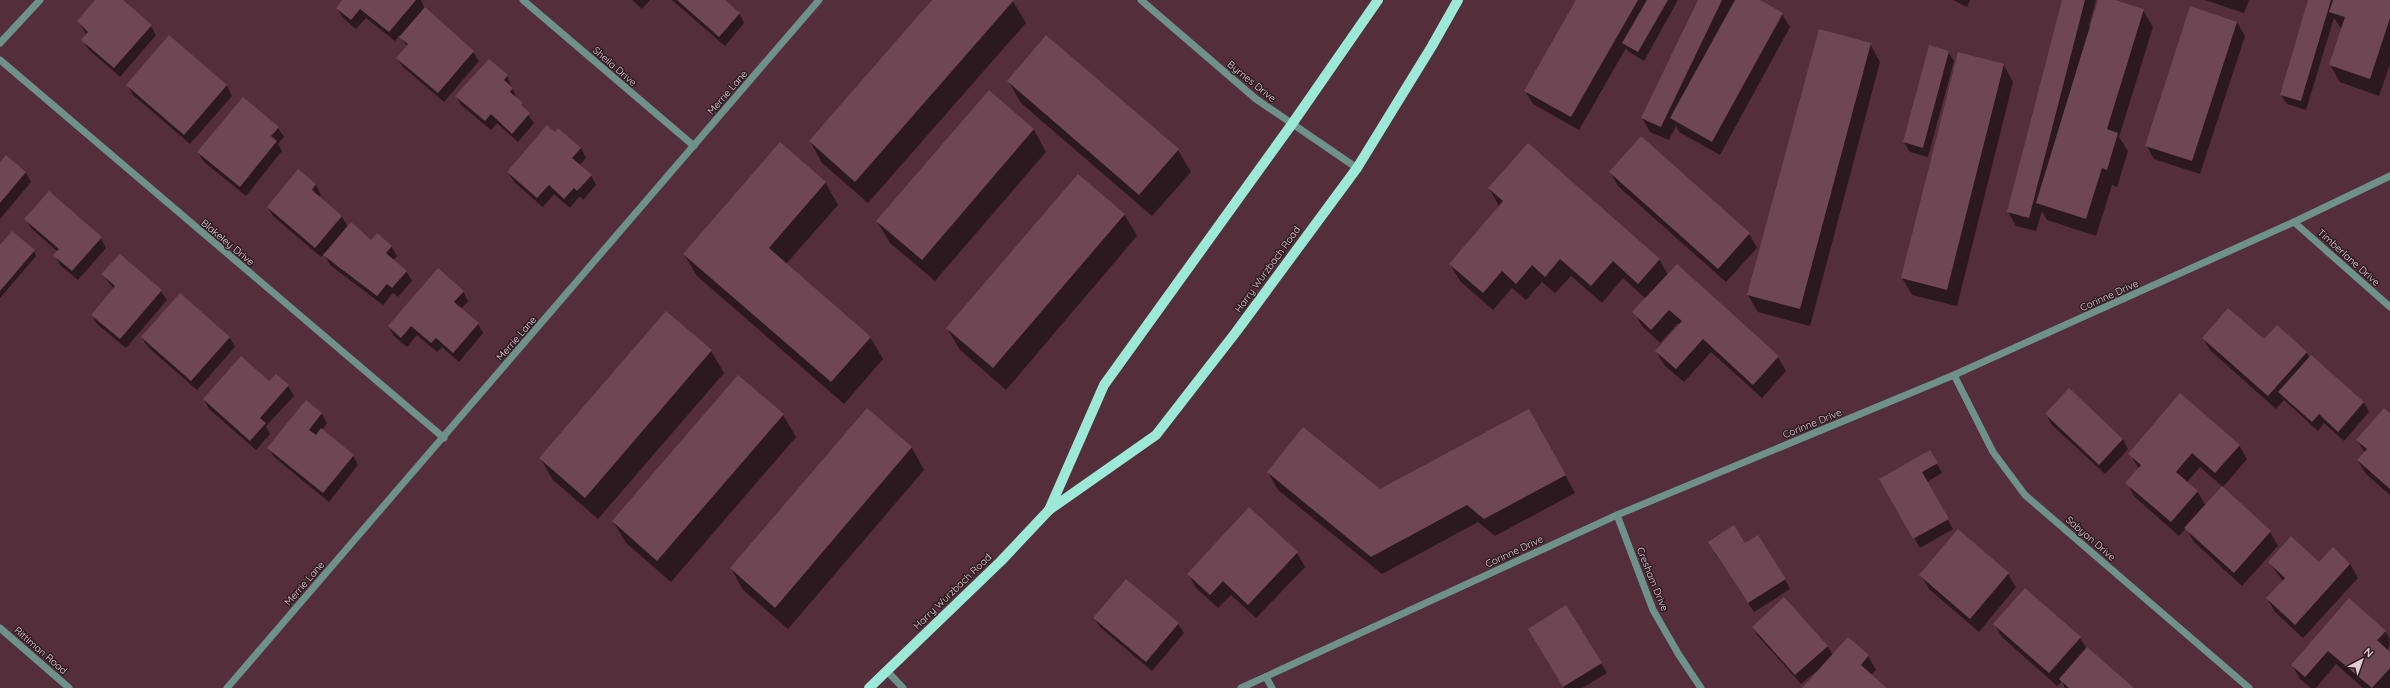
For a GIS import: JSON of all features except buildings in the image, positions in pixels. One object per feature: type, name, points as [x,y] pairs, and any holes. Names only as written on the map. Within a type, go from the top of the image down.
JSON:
[{"type":"main road","name":"Harry Wurzbach Road","points":[[1049,510],[1104,385],[1292,124],[1378,0]]},
{"type":"main road","name":"Harry Wurzbach Road","points":[[869,688],[1001,561],[1049,510],[1156,435],[1236,332],[1357,168],[1432,46],[1458,0]]},
{"type":"street","points":[[0,43],[40,0]]},
{"type":"street","name":"Sheila Drive","points":[[523,0],[694,146]]},
{"type":"street","name":"Merrie Lane","points":[[227,688],[820,0]]},
{"type":"street","name":"Byrnes Drive","points":[[1141,0],[1256,99],[1357,168]]},
{"type":"street","name":"Blakeley Drive","points":[[0,60],[444,438]]},
{"type":"street","name":"Corinne Drive","points":[[1241,688],[1617,515],[1954,375],[2294,222],[2390,176]]},
{"type":"street","name":"Timberlane Drive","points":[[2294,222],[2390,307]]},
{"type":"street","name":"Sabyan Drive","points":[[1954,375],[1993,452],[2025,495],[2249,688]]},
{"type":"street","name":"Cresham Drive","points":[[1617,515],[1653,610],[1679,655],[1701,688]]},
{"type":"street","name":"Rittiman Road","points":[[0,628],[69,688]]},
{"type":"street","points":[[887,671],[902,688]]},
{"type":"street","points":[[1266,677],[1272,688]]}]
